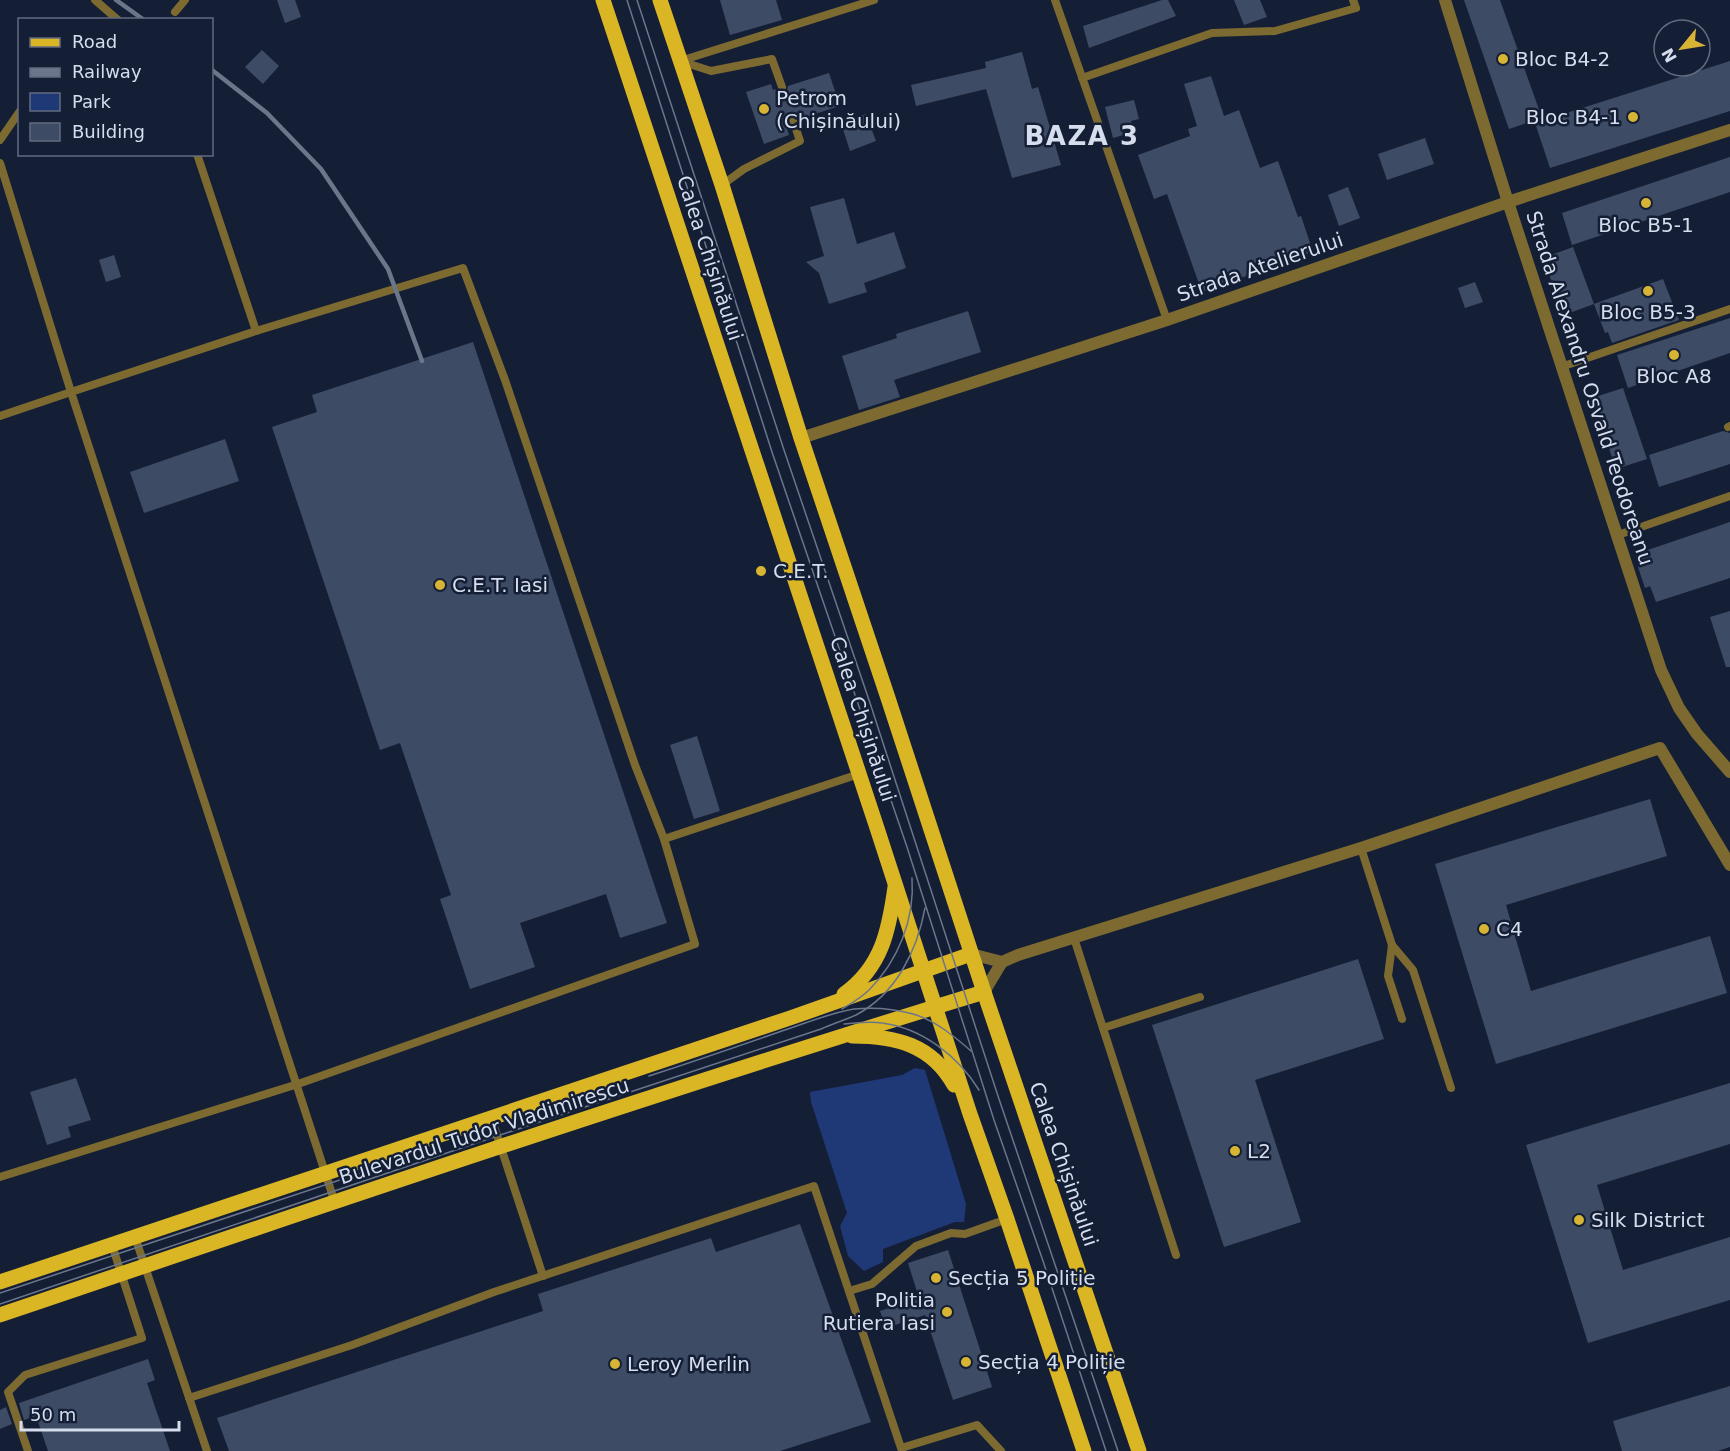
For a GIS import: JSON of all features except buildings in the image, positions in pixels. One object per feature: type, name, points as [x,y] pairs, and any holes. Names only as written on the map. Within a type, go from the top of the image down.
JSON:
[{"type":"main road","name":"Calea Chișinăului","points":[[603,0],[860,774],[970,1114],[1084,1451]]},
{"type":"main road","name":"Calea Chișinăului","points":[[660,0],[971,954],[1139,1451]]},
{"type":"main road","points":[[831,1003],[864,976],[877,957],[885,941],[896,884]]},
{"type":"main road","name":"Bulevardul Tudor Vladimirescu","points":[[0,1282],[971,954]]},
{"type":"main road","name":"Bulevardul Tudor Vladimirescu","points":[[0,1316],[501,1147],[840,1036],[984,992]]},
{"type":"main road","points":[[840,1036],[868,1036],[891,1040],[912,1046],[931,1056],[946,1070],[970,1114]]},
{"type":"street","name":"Strada Alexandru Osvald Teodoreanu","points":[[1445,0],[1561,367],[1661,670],[1679,708],[1696,734],[1730,772]]},
{"type":"street","name":"Strada Atelierului","points":[[801,438],[1167,320],[1508,202],[1730,130]]},
{"type":"street","points":[[971,954],[1002,962],[1361,848],[1660,748],[1730,865]]},
{"type":"street","points":[[984,992],[1002,962]]},
{"type":"lane","points":[[95,0],[116,18]]},
{"type":"lane","points":[[175,12],[185,0]]},
{"type":"lane","points":[[680,61],[873,0]]},
{"type":"lane","points":[[1054,0],[1167,320]]},
{"type":"lane","points":[[1082,78],[1212,33],[1275,31],[1356,8],[1353,0]]},
{"type":"lane","points":[[680,61],[711,71],[772,59],[782,87]]},
{"type":"lane","points":[[0,140],[18,114]]},
{"type":"lane","points":[[722,185],[744,169],[800,141],[793,120]]},
{"type":"lane","points":[[198,156],[256,331]]},
{"type":"lane","points":[[0,163],[71,392],[335,1203]]},
{"type":"lane","points":[[0,416],[256,331],[463,268],[505,380],[635,765],[664,839],[695,944],[298,1084],[0,1177]]},
{"type":"lane","points":[[1561,367],[1730,309]]},
{"type":"lane","points":[[1618,535],[1730,496]]},
{"type":"lane","points":[[664,839],[860,774]]},
{"type":"lane","points":[[1361,848],[1392,945],[1413,970],[1451,1088]]},
{"type":"lane","points":[[1074,938],[1176,1255]]},
{"type":"lane","points":[[1392,945],[1388,976],[1402,1019]]},
{"type":"lane","points":[[1103,1028],[1200,997]]},
{"type":"lane","points":[[491,1117],[543,1276]]},
{"type":"lane","points":[[189,1398],[352,1345],[543,1276],[814,1186],[901,1448]]},
{"type":"lane","points":[[849,1291],[872,1284],[916,1246],[951,1233],[965,1234],[1007,1219]]},
{"type":"lane","points":[[135,1238],[207,1451]]},
{"type":"lane","points":[[28,1451],[8,1392],[25,1375],[142,1338],[112,1245]]},
{"type":"lane","points":[[891,1451],[977,1425],[1001,1451]]},
{"type":"green space","points":[[915,1068],[925,1070],[966,1204],[964,1222],[955,1222],[883,1249],[883,1262],[864,1271],[848,1256],[840,1226],[847,1213],[811,1102],[810,1092],[902,1075]]},
{"type":"tram line","points":[[627,0],[772,452],[907,847],[994,1120],[1106,1451]]},
{"type":"tram line","points":[[637,0],[998,1096],[1118,1451]]},
{"type":"tram line","points":[[842,1009],[869,990],[896,953],[911,909],[912,878]]},
{"type":"tram line","points":[[0,1304],[852,1017],[883,995],[902,970],[916,940],[925,908]]},
{"type":"tram line","points":[[649,1076],[826,1016],[861,1008],[906,1012],[929,1020],[971,1051]]},
{"type":"tram line","points":[[844,1024],[882,1023],[925,1037],[950,1055],[979,1090]]},
{"type":"tram line","points":[[0,1293],[367,1171]]},
{"type":"railway","points":[[116,0],[141,18]]},
{"type":"railway","points":[[213,71],[267,113],[321,169],[388,269],[422,361]]},
{"type":"place","name":"Bloc B4-2","points":[[1503,59]]},
{"type":"place","name":"Petrom (Chișinăului)","points":[[764,109]]},
{"type":"place","name":"Bloc B4-1","points":[[1633,117]]},
{"type":"place","name":"Bloc B5-1","points":[[1646,203]]},
{"type":"place","name":"Bloc B5-3","points":[[1648,291]]},
{"type":"place","name":"Bloc A8","points":[[1674,355]]},
{"type":"place","name":"C.E.T.","points":[[761,571]]},
{"type":"place","name":"C.E.T. Iasi","points":[[440,585]]},
{"type":"place","name":"C4","points":[[1484,929]]},
{"type":"place","name":"L2","points":[[1235,1151]]},
{"type":"place","name":"Silk District","points":[[1579,1220]]},
{"type":"place","name":"Secția 5 Poliție","points":[[936,1278]]},
{"type":"place","name":"Politia Rutiera Iasi","points":[[947,1312]]},
{"type":"place","name":"Secția 4 Poliție","points":[[966,1362]]},
{"type":"place","name":"Leroy Merlin","points":[[615,1364]]},
{"type":"district","name":"BAZA 3","points":[[1082,136]]}]
